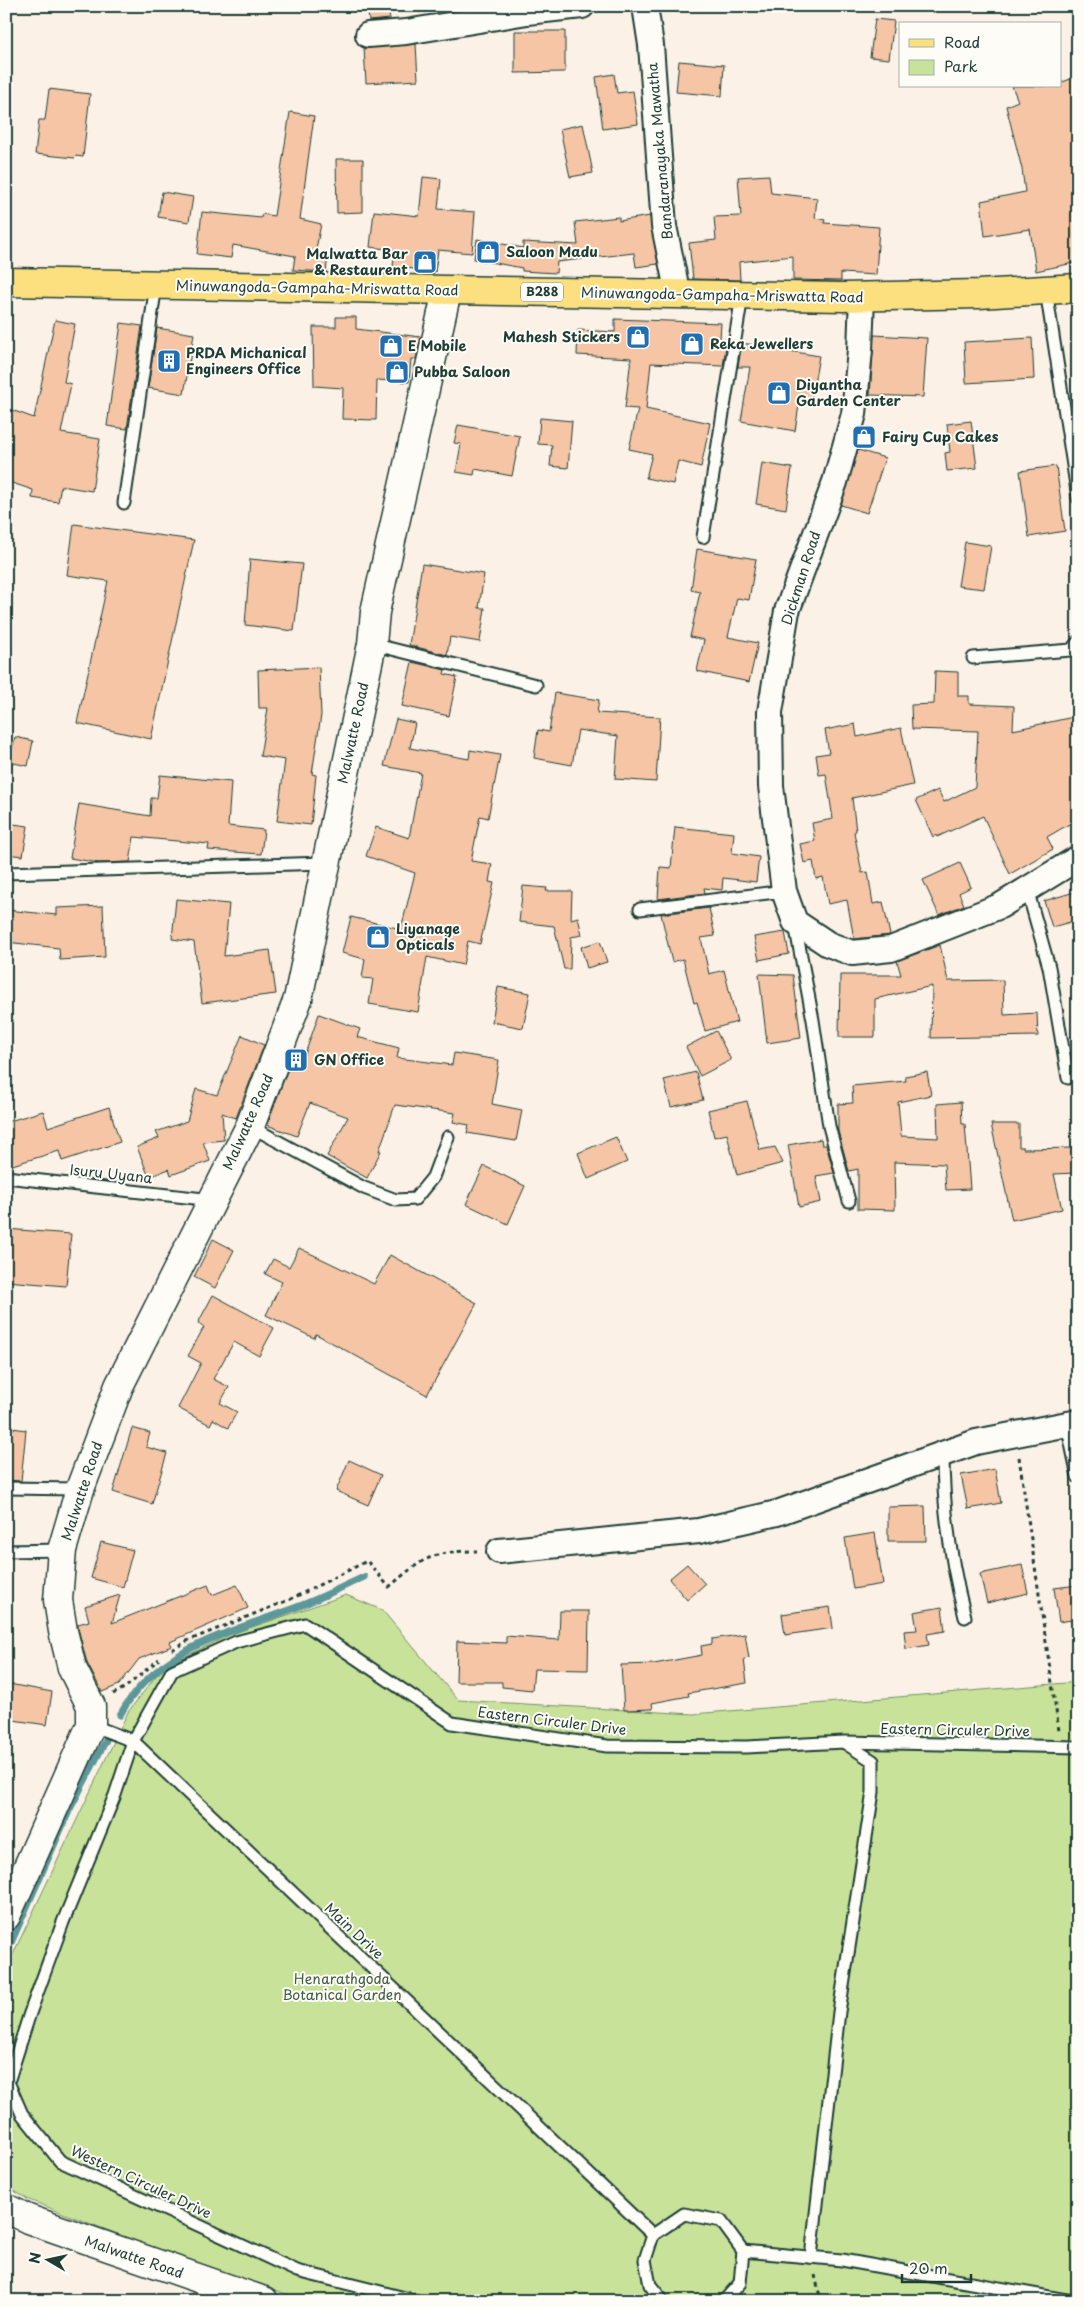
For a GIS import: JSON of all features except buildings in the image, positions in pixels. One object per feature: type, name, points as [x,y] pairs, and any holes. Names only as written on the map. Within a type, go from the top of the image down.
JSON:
[{"type":"main road","name":"Minuwangoda-Gampaha-Mriswatta Road","points":[[6,282],[678,296],[862,296],[1078,288]]},
{"type":"street","points":[[368,35],[406,32],[527,12],[582,6]]},
{"type":"street","name":"Bandaranayaka Mawatha","points":[[645,6],[651,45],[664,226],[678,296]]},
{"type":"street","name":"Malwatte Road","points":[[91,1725],[90,1706],[72,1668],[63,1631],[58,1600],[62,1550],[80,1489],[119,1386],[250,1126],[298,999],[324,863],[372,644],[375,612],[447,291]]},
{"type":"street","name":"Dickman Road","points":[[794,922],[784,891],[771,786],[770,712],[787,612],[835,482],[854,414],[860,350],[862,296]]},
{"type":"street","points":[[794,922],[828,944],[852,953],[891,949],[1000,906],[1078,858]]},
{"type":"street","points":[[499,1551],[700,1531],[777,1513],[976,1442],[1072,1423]]},
{"type":"street","points":[[6,1916],[13,1884],[91,1725]]},
{"type":"street","name":"Malwatte Road","points":[[6,2208],[28,2219],[264,2301]]},
{"type":"lane","points":[[124,503],[156,284]]},
{"type":"lane","points":[[1046,290],[1078,498]]},
{"type":"lane","points":[[703,538],[742,296]]},
{"type":"lane","points":[[973,658],[1071,650],[1078,642]]},
{"type":"lane","points":[[372,644],[536,685]]},
{"type":"lane","points":[[6,873],[324,863]]},
{"type":"lane","points":[[1027,889],[1049,967],[1068,1078]]},
{"type":"lane","points":[[640,909],[784,891]]},
{"type":"lane","points":[[794,922],[813,1020],[829,1126],[849,1201]]},
{"type":"lane","points":[[250,1126],[364,1188],[396,1200],[415,1200],[433,1177],[448,1137]]},
{"type":"lane","name":"Isuru Uyana","points":[[6,1177],[213,1200]]},
{"type":"lane","points":[[1072,1423],[1078,1477]]},
{"type":"lane","points":[[943,1454],[943,1488],[954,1574],[965,1617]]},
{"type":"lane","points":[[6,1488],[80,1489]]},
{"type":"lane","points":[[6,1551],[62,1550]]},
{"type":"lane","name":"Eastern Circuler Drive","points":[[133,1741],[172,1670],[236,1642],[305,1624],[452,1722],[607,1746],[747,1747],[844,1742],[1078,1747]]},
{"type":"lane","name":"Main Drive","points":[[91,1725],[133,1741],[653,2235]]},
{"type":"lane","name":"Western Circuler Drive","points":[[133,1741],[114,1796],[63,1922],[30,2012],[8,2082],[22,2114],[60,2161],[85,2173],[297,2271],[417,2301]]},
{"type":"lane","points":[[811,2257],[839,2012],[873,1792],[873,1761],[844,1742]]},
{"type":"lane","points":[[663,2301],[650,2285],[645,2260],[653,2235],[684,2214],[721,2220],[743,2251],[740,2283],[724,2301]]},
{"type":"lane","points":[[743,2251],[842,2260],[1072,2301]]},
{"type":"path","points":[[1016,1434],[1061,1747]]},
{"type":"path","points":[[811,2257],[821,2301]]},
{"type":"green space","name":"Henarathgoda Botanical Garden","points":[[346,1595],[382,1610],[458,1700],[693,1714],[1078,1682],[1078,2301],[308,2301],[206,2268],[29,2200],[6,2186],[6,1969],[128,1712],[163,1667],[229,1635]]},
{"type":"waterway","points":[[120,1715],[137,1690],[157,1671],[180,1655],[204,1642],[285,1612],[364,1577]]},
{"type":"waterway","points":[[6,1954],[69,1811],[106,1740]]},
{"type":"place","name":"Saloon Madu","points":[[488,252]]},
{"type":"place","name":"Malwatta Bar & Restaurent","points":[[425,262]]},
{"type":"place","name":"Mahesh Stickers","points":[[638,337]]},
{"type":"place","name":"Reka Jewellers","points":[[692,344]]},
{"type":"place","name":"E Mobile","points":[[391,346]]},
{"type":"place","name":"PRDA Michanical Engineers Office","points":[[169,361]]},
{"type":"place","name":"Pubba Saloon","points":[[397,372]]},
{"type":"place","name":"Diyantha Garden Center","points":[[779,393]]},
{"type":"place","name":"Fairy Cup Cakes","points":[[864,437]]},
{"type":"place","name":"Liyanage Opticals","points":[[378,937]]},
{"type":"place","name":"GN Office","points":[[296,1060]]}]
